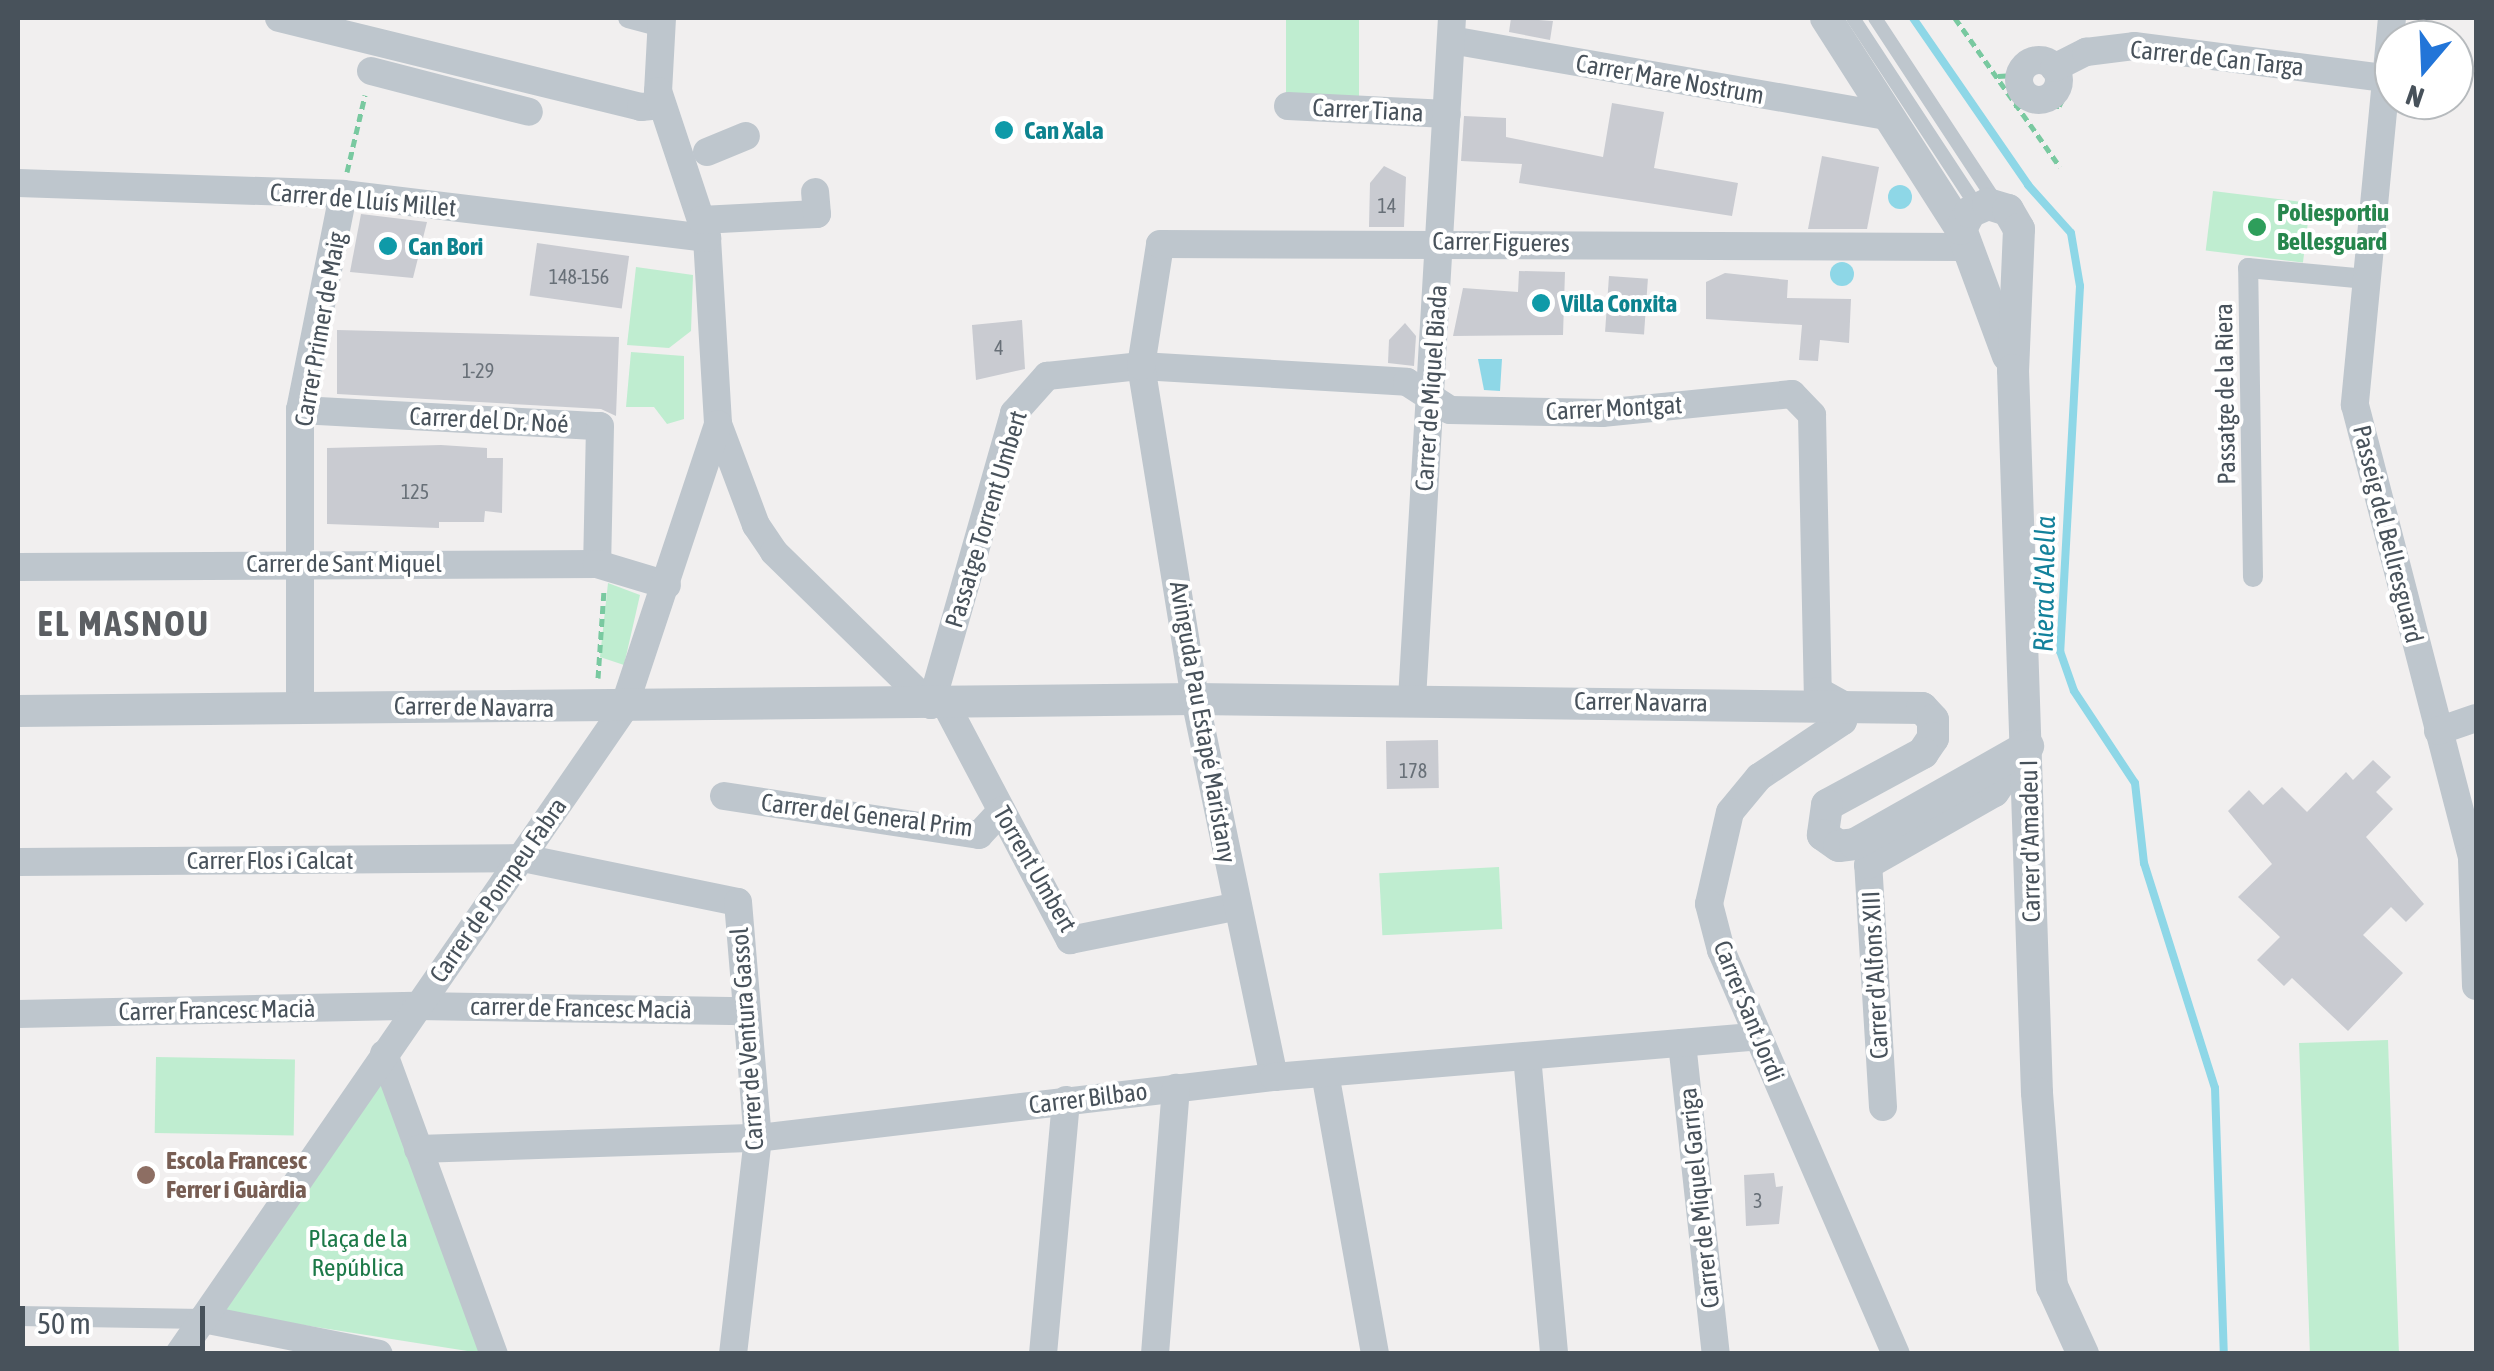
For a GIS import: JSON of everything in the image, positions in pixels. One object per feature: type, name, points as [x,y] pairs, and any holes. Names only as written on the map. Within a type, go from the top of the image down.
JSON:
[{"type":"street","points":[[280,18],[641,107],[662,105]]},
{"type":"street","points":[[628,18],[662,22],[662,105],[704,229],[718,424]]},
{"type":"street","name":"Carrer d'Amadeu I","points":[[1826,18],[1908,146],[1974,226],[2013,370]]},
{"type":"street","name":"Carrer Mare Nostrum","points":[[1452,29],[1890,117]]},
{"type":"street","name":"Carrer de Miquel Biada","points":[[1412,699],[1452,29]]},
{"type":"street","name":"Carrer de Can Targa","points":[[2008,76],[2025,94],[2043,99],[2058,86],[2054,68],[2086,52],[2134,46],[2374,77]]},
{"type":"street","points":[[371,71],[530,112]]},
{"type":"street","name":"Carrer Tiana","points":[[1288,106],[1447,114]]},
{"type":"street","name":"Passeig del Bellresguard","points":[[2380,120],[2355,404],[2438,731],[2471,833],[2476,986]]},
{"type":"street","points":[[707,152],[746,136]]},
{"type":"street","name":"Carrer de Lluís Millet","points":[[18,183],[343,194],[704,229],[817,214],[815,192]]},
{"type":"street","name":"Carrer Primer de Maig","points":[[300,705],[300,410],[343,194]]},
{"type":"street","name":"Carrer d'Amadeu I","points":[[1974,226],[2015,218],[2013,370],[2028,746],[2036,1093],[2052,1286],[2060,1310]]},
{"type":"street","points":[[1974,226],[1988,262],[2014,249]]},
{"type":"street","name":"Carrer Figueres","points":[[1141,366],[1160,244],[1440,241],[1974,226]]},
{"type":"street","name":"Passatge de la Riera","points":[[2253,577],[2248,268],[2366,279]]},
{"type":"street","name":"Carrer Montgat","points":[[1141,366],[1407,382],[1430,392],[1450,410],[1602,414],[1792,394],[1812,415],[1826,701]]},
{"type":"street","name":"Avinguda Pau Estapé Maristany","points":[[1141,366],[1196,699],[1274,1077]]},
{"type":"street","name":"Passatge Torrent Umbert","points":[[938,705],[1014,413],[1047,376],[1141,366]]},
{"type":"street","name":"Carrer del Dr. Noé","points":[[300,410],[600,426],[603,566]]},
{"type":"street","name":"Carrer de Pompeu Fabra","points":[[179,1354],[416,1006],[523,858],[610,709],[666,585],[718,424]]},
{"type":"street","name":"Torrent Umbert","points":[[718,424],[756,526],[774,552],[938,705],[1002,811],[1070,940],[1238,906]]},
{"type":"street","name":"Carrer de Sant Miquel","points":[[18,567],[301,561],[603,566],[666,585]]},
{"type":"street","name":"Carrer Navarra","points":[[938,705],[1412,699],[1826,701],[1922,708],[1933,720],[1933,738],[1923,753],[1827,805],[1823,835],[1839,846],[1856,844],[2028,746]]},
{"type":"street","name":"Carrer Sant Jordi","points":[[1826,701],[1843,722],[1832,734],[1759,777],[1730,812],[1714,856],[1708,904],[1758,1036],[1896,1354]]},
{"type":"street","name":"Carrer de Navarra","points":[[18,711],[300,705],[610,709],[938,705]]},
{"type":"street","points":[[2438,731],[2476,718]]},
{"type":"street","name":"Carrer d'Alfons XIII","points":[[1883,1108],[1868,865],[1994,794],[2028,746]]},
{"type":"street","name":"Carrer del General Prim","points":[[724,796],[979,835],[1002,811]]},
{"type":"street","name":"Carrer Flos i Calcat","points":[[18,862],[523,858],[738,902]]},
{"type":"street","name":"Carrer de Ventura Gassol","points":[[733,1354],[758,1138],[738,902]]},
{"type":"street","name":"carrer de Francesc Macià","points":[[416,1006],[746,1011]]},
{"type":"street","name":"Carrer Francesc Macià","points":[[18,1014],[416,1006]]},
{"type":"street","name":"Carrer Bilbao","points":[[418,1149],[758,1138],[1274,1077],[1758,1036]]},
{"type":"street","name":"Carrer de Miquel Garriga","points":[[1682,1042],[1716,1354]]},
{"type":"street","points":[[384,1054],[494,1354]]},
{"type":"street","points":[[1527,1056],[1554,1354]]},
{"type":"street","points":[[1325,1073],[1375,1354]]},
{"type":"street","points":[[1155,1354],[1176,1088]]},
{"type":"street","points":[[1043,1354],[1066,1100]]},
{"type":"street","points":[[2059,1354],[2060,1310]]},
{"type":"street","points":[[2060,1310],[2083,1354]]},
{"type":"street","points":[[18,1316],[204,1319],[362,1352]]},
{"type":"lane","points":[[1854,18],[1974,226]]},
{"type":"lane","points":[[1875,18],[1974,226]]},
{"type":"path","points":[[1955,18],[2008,76],[2060,167]]},
{"type":"path","points":[[343,194],[371,71]]},
{"type":"path","points":[[603,566],[598,619],[610,709]]},
{"type":"green space","points":[[1286,18],[1359,18],[1359,101],[1286,101]]},
{"type":"green space","name":"Poliesportiu Bellesguard","points":[[2213,191],[2310,203],[2303,262],[2206,251]]},
{"type":"green space","points":[[636,267],[693,275],[691,331],[669,348],[627,345]]},
{"type":"green space","points":[[631,352],[684,356],[684,419],[667,424],[654,407],[626,407]]},
{"type":"green space","points":[[608,583],[640,595],[624,665],[600,657]]},
{"type":"green space","points":[[1499,867],[1502,929],[1382,935],[1379,873]]},
{"type":"green space","points":[[2388,1040],[2399,1353],[2310,1354],[2299,1043]]},
{"type":"green space","points":[[156,1057],[295,1059],[294,1135],[155,1133]]},
{"type":"green space","name":"Plaça de la República","points":[[380,1077],[480,1353],[220,1312]]},
{"type":"water","points":[[1900,185],[1909,188],[1909,206],[1900,209],[1891,206],[1888,197],[1891,188]]},
{"type":"water","points":[[1842,262],[1851,265],[1851,283],[1842,286],[1833,283],[1830,274],[1833,265]]},
{"type":"water","points":[[1478,359],[1502,359],[1500,391],[1484,390]]},
{"type":"building","points":[[1511,18],[1553,21],[1550,40],[1509,32]]},
{"type":"building","points":[[1612,103],[1664,112],[1654,168],[1738,183],[1732,216],[1519,183],[1522,164],[1461,161],[1464,116],[1506,118],[1506,137],[1603,157]]},
{"type":"building","points":[[1822,156],[1879,167],[1867,229],[1808,229]]},
{"type":"building","points":[[1384,166],[1406,177],[1404,227],[1369,227],[1370,183]]},
{"type":"building","name":"Can Bori","points":[[361,214],[427,222],[413,278],[350,272]]},
{"type":"building","points":[[537,243],[629,256],[622,308],[530,295]]},
{"type":"building","points":[[1519,271],[1565,272],[1563,335],[1453,336],[1463,288],[1518,292]]},
{"type":"building","points":[[1725,273],[1788,280],[1787,298],[1851,299],[1849,343],[1820,340],[1818,361],[1799,360],[1802,325],[1706,319],[1706,282]]},
{"type":"building","points":[[1609,276],[1648,279],[1644,335],[1605,332]]},
{"type":"building","points":[[1022,320],[1025,369],[976,380],[972,325]]},
{"type":"building","points":[[1405,323],[1416,336],[1414,366],[1388,363],[1389,340]]},
{"type":"building","points":[[337,330],[619,337],[616,416],[601,409],[337,394]]},
{"type":"building","points":[[327,448],[487,448],[487,458],[503,458],[502,513],[485,511],[484,522],[439,522],[439,528],[327,524]]},
{"type":"building","points":[[1438,740],[1439,788],[1387,789],[1386,741]]},
{"type":"building","points":[[2373,760],[2391,777],[2376,792],[2393,809],[2366,837],[2424,904],[2406,922],[2391,907],[2363,935],[2403,973],[2348,1031],[2292,978],[2284,986],[2257,960],[2280,937],[2238,897],[2272,864],[2228,811],[2249,790],[2263,805],[2282,787],[2307,812],[2346,772],[2353,780]]},
{"type":"building","points":[[1774,1173],[1776,1187],[1783,1186],[1779,1224],[1746,1226],[1744,1175]]},
{"type":"waterway","name":"Riera d'Alella","points":[[1913,18],[2028,185],[2071,233],[2080,286],[2060,651],[2074,691],[2135,783],[2144,863],[2215,1088],[2224,1354]]},
{"type":"place","name":"Can Xala","points":[[1004,130]]},
{"type":"place","name":"Poliesportiu Bellesguard","points":[[2257,227]]},
{"type":"place","name":"Can Bori","points":[[388,246]]},
{"type":"place","name":"Villa Conxita","points":[[1541,303]]},
{"type":"place","name":"Escola Francesc Ferrer i Guàrdia","points":[[146,1175]]},
{"type":"district","name":"EL MASNOU","points":[[124,623]]}]
